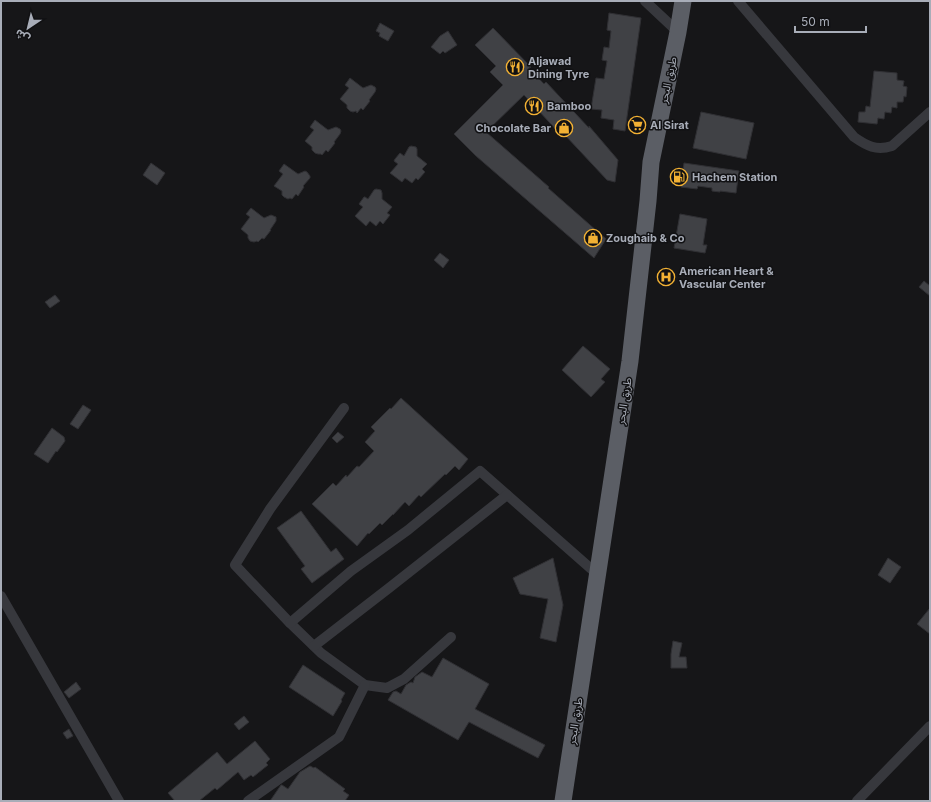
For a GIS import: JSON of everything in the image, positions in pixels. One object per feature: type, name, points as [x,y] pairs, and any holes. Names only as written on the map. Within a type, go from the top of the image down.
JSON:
[{"type":"highway","name":"طريق البحر","points":[[563,801],[630,361],[651,162],[683,1]]},
{"type":"street","points":[[645,1],[678,32]]},
{"type":"street","points":[[738,1],[854,137],[865,144],[874,148],[885,148],[892,146],[930,112]]},
{"type":"street","points":[[344,408],[270,509],[236,565],[290,624],[321,653],[365,685],[387,688],[404,679],[451,637]]},
{"type":"street","points":[[290,624],[352,571],[408,530],[480,471],[597,574]]},
{"type":"street","points":[[314,646],[507,495]]},
{"type":"street","points":[[1,596],[119,801]]},
{"type":"street","points":[[248,801],[339,737],[365,685]]},
{"type":"street","points":[[857,801],[930,726]]},
{"type":"building","points":[[609,13],[641,18],[625,131],[613,129],[614,120],[601,118],[602,110],[591,109],[596,78],[604,79],[607,61],[602,60],[604,47],[609,48],[611,31],[607,30]]},
{"type":"building","points":[[380,23],[394,31],[388,41],[379,36],[380,33],[376,31]]},
{"type":"building","points":[[493,28],[531,67],[529,68],[544,84],[546,82],[589,128],[589,126],[618,160],[615,182],[607,180],[564,134],[562,136],[524,95],[486,132],[606,239],[594,258],[476,156],[454,134],[503,85],[490,72],[496,66],[475,45]]},
{"type":"building","points":[[448,31],[457,45],[445,53],[443,51],[440,54],[431,47],[440,36]]},
{"type":"building","points":[[874,71],[897,73],[897,80],[904,81],[903,86],[907,87],[906,97],[904,96],[903,102],[897,102],[897,108],[892,107],[891,113],[885,112],[884,119],[878,118],[877,124],[858,122],[859,112],[865,112],[866,106],[870,107]]},
{"type":"building","points":[[350,78],[363,88],[371,85],[376,89],[369,100],[370,101],[363,110],[361,108],[357,113],[356,111],[350,111],[347,108],[347,105],[340,99],[349,88],[345,85]]},
{"type":"building","points":[[701,112],[754,123],[746,159],[693,148]]},
{"type":"building","points":[[315,120],[328,130],[336,127],[341,131],[334,142],[335,143],[328,152],[326,150],[322,155],[315,153],[312,150],[312,147],[305,141],[314,130],[310,127]]},
{"type":"building","points":[[411,146],[416,147],[417,156],[427,164],[422,169],[425,172],[418,180],[416,178],[412,183],[405,178],[402,182],[390,173],[398,164],[394,161],[395,159],[400,153],[404,156]]},
{"type":"building","points":[[151,163],[165,173],[157,185],[143,175]]},
{"type":"building","points":[[684,163],[739,171],[736,193],[712,191],[712,188],[698,186],[697,189],[681,187]]},
{"type":"building","points":[[284,164],[298,174],[305,171],[310,176],[298,196],[296,194],[292,199],[284,197],[282,195],[282,191],[274,186],[283,174],[279,171]]},
{"type":"building","points":[[376,189],[381,190],[382,199],[392,207],[387,213],[390,215],[383,224],[380,221],[376,226],[370,221],[366,226],[355,216],[363,207],[359,204],[364,197],[368,199]]},
{"type":"building","points":[[251,208],[264,218],[271,215],[276,217],[276,221],[271,230],[264,239],[262,238],[258,242],[250,241],[248,235],[241,229],[250,217],[246,214]]},
{"type":"building","points":[[680,214],[707,219],[703,245],[707,245],[705,253],[674,248]]},
{"type":"building","points":[[440,253],[449,260],[443,268],[434,260]]},
{"type":"building","points":[[924,281],[930,286],[930,296],[919,287]]},
{"type":"building","points":[[55,295],[60,301],[50,308],[45,302]]},
{"type":"building","points":[[583,346],[610,369],[601,379],[605,382],[591,397],[562,370]]},
{"type":"building","points":[[401,398],[468,459],[459,470],[455,466],[421,497],[419,495],[409,506],[405,502],[382,525],[380,523],[369,534],[368,533],[357,546],[312,504],[333,483],[336,486],[346,475],[347,477],[357,466],[359,467],[374,451],[365,442],[375,431],[371,427]]},
{"type":"building","points":[[83,405],[91,410],[78,429],[70,424]]},
{"type":"building","points":[[52,428],[64,437],[65,441],[48,463],[34,454]]},
{"type":"building","points":[[338,432],[344,437],[337,443],[332,438]]},
{"type":"building","points":[[301,511],[331,552],[336,548],[344,559],[312,583],[301,569],[305,566],[277,528]]},
{"type":"building","points":[[553,558],[563,605],[556,642],[540,638],[548,599],[520,594],[513,578]]},
{"type":"building","points":[[888,558],[901,567],[890,583],[878,575]]},
{"type":"building","points":[[930,608],[930,634],[917,624]]},
{"type":"building","points":[[673,641],[682,643],[679,657],[686,657],[687,668],[671,668]]},
{"type":"building","points":[[443,658],[489,684],[475,709],[545,745],[538,758],[469,722],[458,740],[388,700],[393,692],[396,691],[401,694],[406,685],[411,682],[413,683],[415,677],[422,672],[432,677]]},
{"type":"building","points":[[303,665],[345,693],[333,716],[289,687]]},
{"type":"building","points":[[76,682],[81,689],[69,698],[64,692]]},
{"type":"building","points":[[244,716],[249,722],[239,730],[234,724]]},
{"type":"building","points":[[69,729],[73,736],[67,739],[63,733]]},
{"type":"building","points":[[255,741],[270,759],[266,763],[268,765],[253,777],[251,775],[244,780],[238,772],[217,790],[215,788],[199,801],[175,801],[168,793],[217,752],[227,764]]},
{"type":"building","points":[[310,766],[315,767],[345,789],[343,791],[349,795],[345,801],[270,801],[281,785],[288,789],[300,772]]},
{"type":"place","name":"Aljawad Dining Tyre","points":[[515,67]]},
{"type":"place","name":"Bamboo","points":[[534,106]]},
{"type":"place","name":"Al Sirat","points":[[637,125]]},
{"type":"place","name":"Chocolate Bar","points":[[564,128]]},
{"type":"place","name":"Hachem Station","points":[[679,177]]},
{"type":"place","name":"Zoughaib & Co","points":[[593,238]]},
{"type":"place","name":"American Heart & Vascular Center","points":[[666,277]]}]
